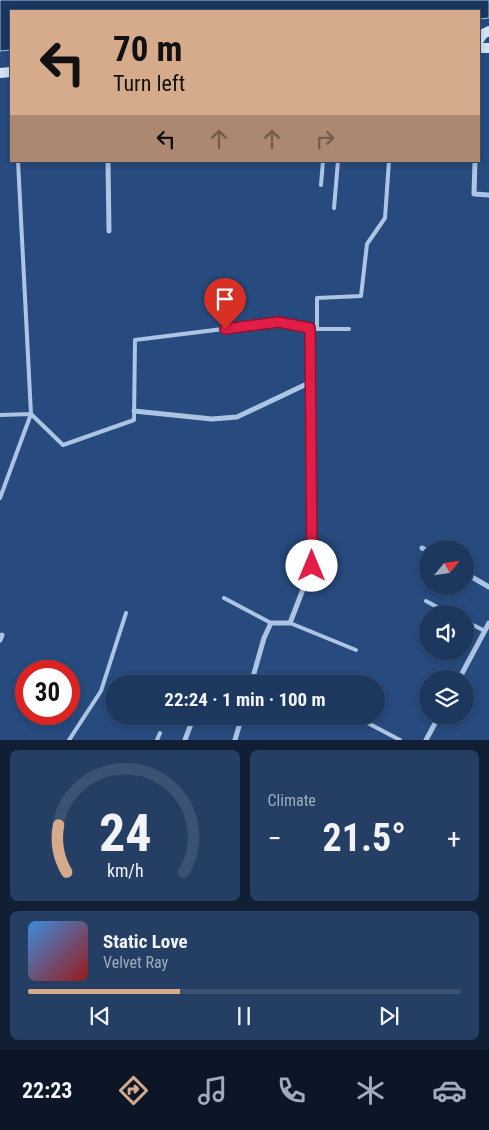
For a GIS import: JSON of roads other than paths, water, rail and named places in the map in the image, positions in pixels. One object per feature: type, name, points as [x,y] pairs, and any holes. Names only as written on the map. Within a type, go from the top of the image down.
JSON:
[{"type":"street","points":[[108,162],[109,231]]},
{"type":"street","points":[[475,162],[474,194],[489,195]]},
{"type":"street","points":[[254,675],[264,638],[271,622],[290,623],[312,566],[310,328]]},
{"type":"street","points":[[134,411],[212,419],[236,417],[311,382]]},
{"type":"street","points":[[474,578],[489,587]]},
{"type":"street","points":[[464,670],[489,624]]},
{"type":"street","points":[[185,740],[191,725]]},
{"type":"street","points":[[235,740],[239,725]]},
{"type":"street","points":[[426,740],[434,725]]},
{"type":"lane","points":[[0,498],[31,414],[18,162]]},
{"type":"lane","points":[[321,185],[323,162]]},
{"type":"lane","points":[[334,208],[338,162]]},
{"type":"lane","points":[[317,329],[317,298],[361,296],[367,244],[385,218],[389,162]]},
{"type":"lane","points":[[0,415],[31,414],[63,445],[134,420],[135,340],[278,322],[317,329],[350,329]]},
{"type":"lane","points":[[224,598],[271,622]]},
{"type":"lane","points":[[426,601],[433,605]]},
{"type":"lane","points":[[69,740],[101,691],[126,612]]},
{"type":"lane","points":[[290,623],[356,650]]},
{"type":"lane","points":[[474,626],[485,631]]},
{"type":"lane","points":[[372,725],[400,740]]},
{"type":"lane","points":[[157,740],[160,733]]},
{"type":"water","points":[[0,0],[489,0],[489,18],[480,19],[480,10],[10,10],[10,50],[0,51]]}]
